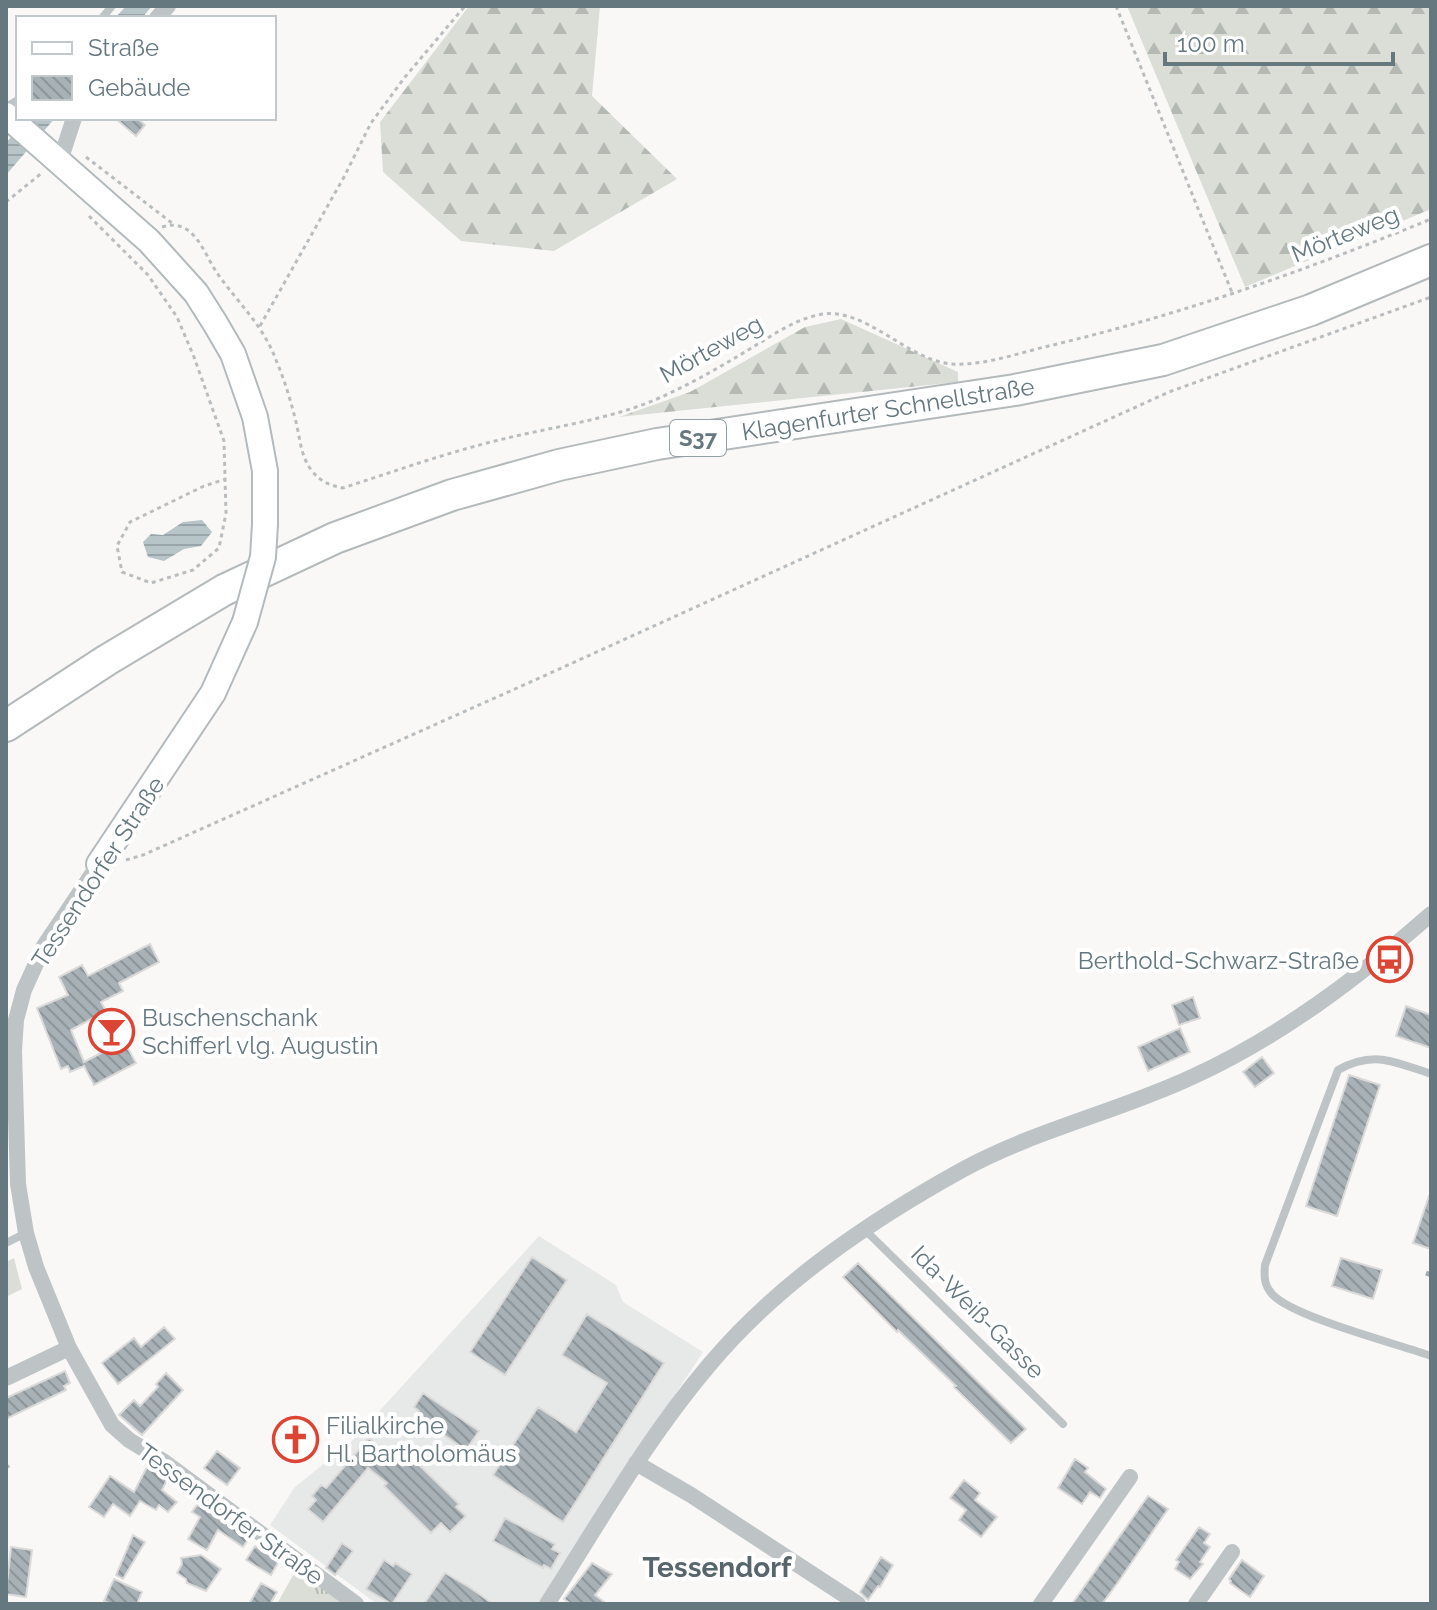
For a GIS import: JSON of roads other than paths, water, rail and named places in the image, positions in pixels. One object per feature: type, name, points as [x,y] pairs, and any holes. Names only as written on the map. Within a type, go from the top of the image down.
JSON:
[{"type":"highway","name":"Klagenfurter Schnellstraße","points":[[6,726],[107,660],[224,590],[335,538],[452,495],[559,465],[657,444],[1015,390],[1163,360],[1311,310],[1431,260]]},
{"type":"street","name":"Tessendorfer Straße","points":[[20,120],[52,154],[149,241],[196,293],[237,364],[255,417],[265,471],[265,524],[263,557],[245,622],[213,693],[44,946],[24,990],[16,1020],[14,1051],[12,1184],[36,1267],[69,1348],[112,1425],[356,1604]]},
{"type":"street","points":[[52,154],[73,120]]},
{"type":"street","points":[[547,1604],[636,1463],[682,1398],[746,1325],[789,1287],[865,1229],[964,1169],[1020,1143],[1166,1089],[1251,1046],[1315,1006],[1376,962],[1431,914]]},
{"type":"street","points":[[6,1378],[69,1348]]},
{"type":"street","points":[[636,1463],[691,1495],[858,1604]]},
{"type":"street","points":[[1041,1604],[1130,1477]]},
{"type":"street","points":[[1196,1604],[1232,1552]]},
{"type":"lane","points":[[1431,1074],[1374,1058],[1354,1061],[1338,1070],[1265,1265],[1264,1282],[1273,1296],[1294,1310],[1431,1356]]},
{"type":"lane","name":"Ida-Weiß-Gasse","points":[[865,1229],[1063,1424]]},
{"type":"lane","points":[[6,1243],[26,1233]]},
{"type":"railway","points":[[1426,1273],[1431,1275]]},
{"type":"place","name":"Berthold-Schwarz-Straße","points":[[1390,960]]},
{"type":"place","name":"Buschenschank Schifferl vlg. Augustin","points":[[111,1031]]},
{"type":"place","name":"Filialkirche Hl. Bartholomäus","points":[[295,1439]]},
{"type":"district","name":"Tessendorf","points":[[717,1567]]}]
